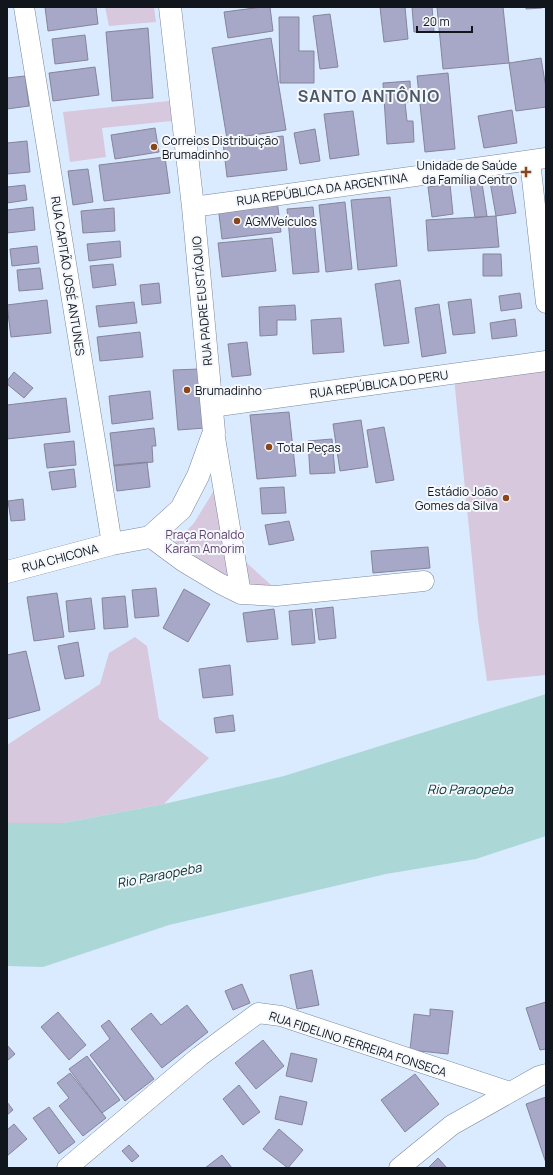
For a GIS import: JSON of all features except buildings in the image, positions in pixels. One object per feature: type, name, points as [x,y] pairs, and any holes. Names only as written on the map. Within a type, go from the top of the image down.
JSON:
[{"type":"main road","name":"RUA PADRE EUSTÁQUIO","points":[[150,537],[183,506],[198,476],[214,432],[193,207],[170,7]]},
{"type":"main road","points":[[112,544],[150,537]]},
{"type":"main road","name":"RUA CHICONA","points":[[7,572],[112,544]]},
{"type":"street","name":"RUA CAPITÃO JOSÉ ANTUNES","points":[[24,7],[112,544]]},
{"type":"street","name":"RUA REPÚBLICA DA ARGENTINA","points":[[193,207],[538,159]]},
{"type":"street","points":[[538,159],[546,303]]},
{"type":"street","name":"RUA REPÚBLICA DO PERU","points":[[212,407],[546,360]]},
{"type":"street","points":[[214,432],[242,594]]},
{"type":"street","points":[[150,537],[190,566],[219,583],[242,594],[276,596],[424,581]]},
{"type":"street","name":"RUA FIDELINO FERREIRA FONSECA","points":[[67,1168],[200,1056],[258,1013],[281,1016],[510,1092]]},
{"type":"street","points":[[399,1168],[452,1125],[510,1092],[546,1074]]},
{"type":"green space","points":[[105,7],[154,7],[156,22],[109,26]]},
{"type":"green space","points":[[169,101],[172,121],[102,128],[106,157],[70,162],[63,112]]},
{"type":"green space","name":"Estádio João Gomes da Silva","points":[[546,367],[546,675],[487,681],[478,619],[454,378]]},
{"type":"green space","name":"Praça Ronaldo Karam Amorim","points":[[218,484],[234,581],[172,546],[194,523]]},
{"type":"green space","name":"Praça Ronaldo Karam Amorim","points":[[238,555],[280,593],[244,591]]},
{"type":"green space","points":[[135,637],[147,646],[159,719],[209,758],[164,804],[63,823],[7,823],[7,745],[100,684],[109,653]]},
{"type":"water","name":"Rio Paraopeba","points":[[546,694],[546,836],[476,859],[386,874],[169,925],[43,967],[7,966],[7,823],[63,823],[164,804],[284,776]]},
{"type":"place","name":"Correios Distribuição Brumadinho","points":[[154,147]]},
{"type":"place","name":"Unidade de Saúde da Família Centro","points":[[526,172]]},
{"type":"place","name":"AGMVeículos","points":[[237,221]]},
{"type":"place","name":"Brumadinho","points":[[187,390]]},
{"type":"place","name":"Total Peças","points":[[269,447]]},
{"type":"place","name":"Estádio João Gomes da Silva","points":[[506,498]]},
{"type":"district","name":"SANTO ANTÔNIO","points":[[369,96]]}]
